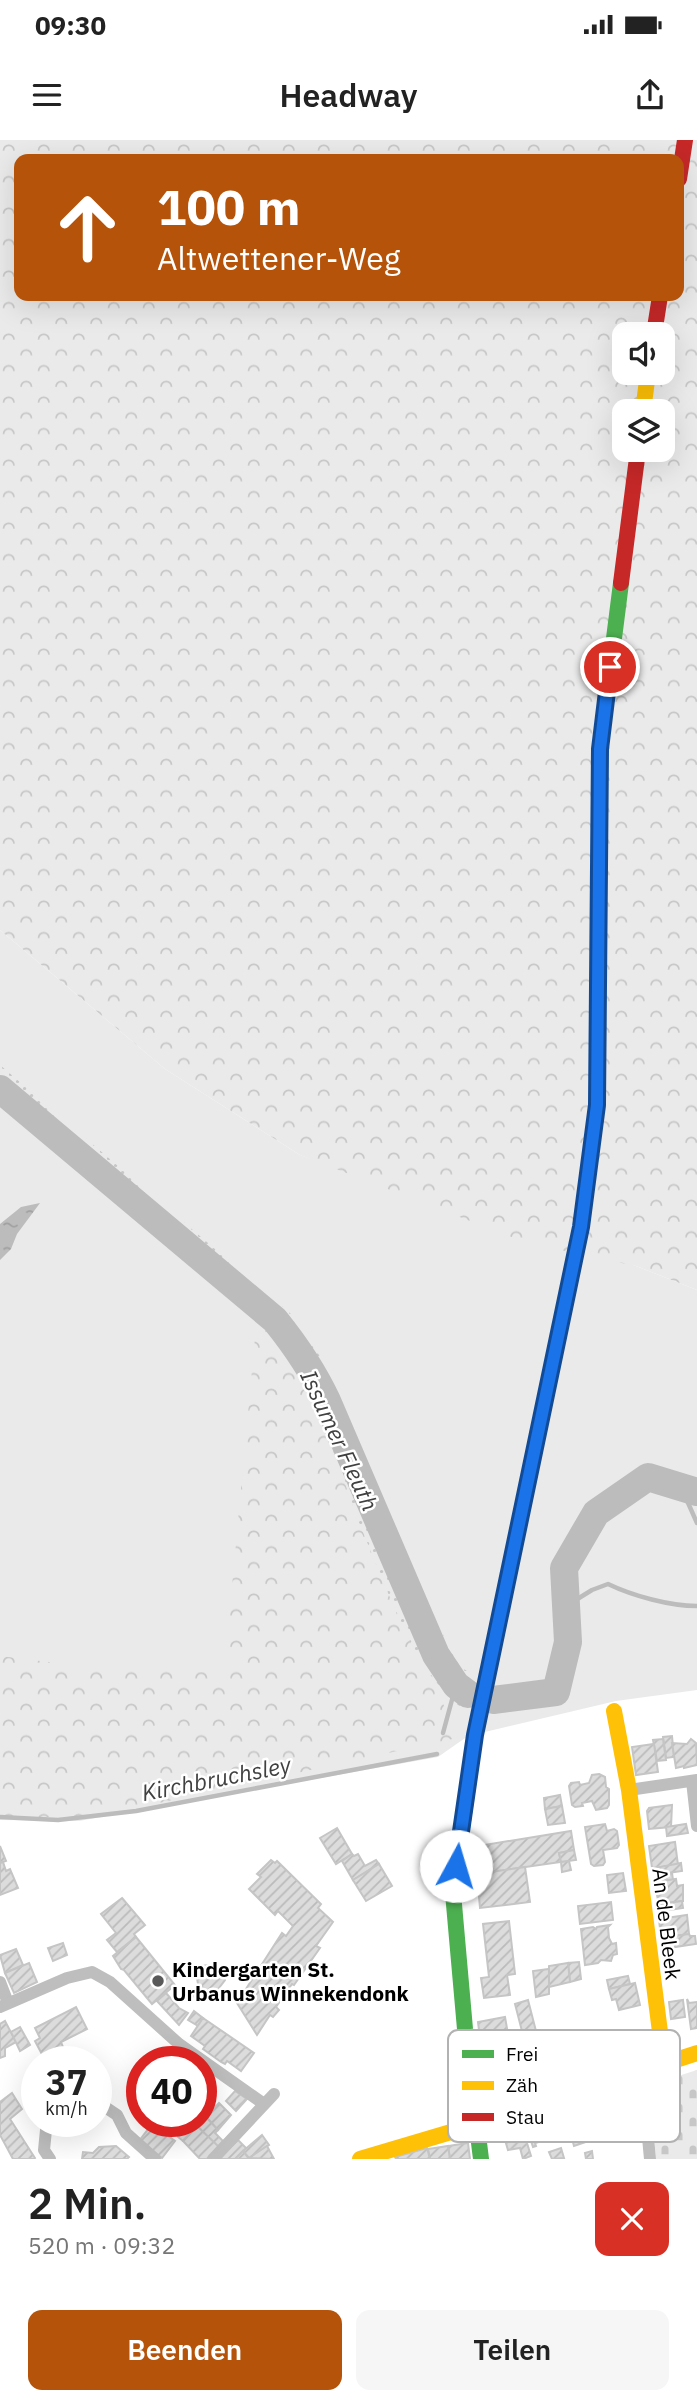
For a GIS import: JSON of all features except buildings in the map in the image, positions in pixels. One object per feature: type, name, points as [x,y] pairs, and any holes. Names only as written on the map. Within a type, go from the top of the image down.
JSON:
[{"type":"street","points":[[656,322],[659,301]]},
{"type":"street","points":[[465,2030],[453,1893],[459,1840],[480,1715],[581,1227],[597,1105],[600,749],[636,462]]},
{"type":"street","name":"An de Bleek","points":[[614,1711],[629,1790],[660,2030]]},
{"type":"street","points":[[629,1790],[694,1780],[697,1826]]},
{"type":"street","points":[[0,1982],[4,2005],[67,1978],[92,1972],[110,1982],[179,2043],[269,2099],[213,2159]]},
{"type":"street","points":[[680,2058],[697,2053]]},
{"type":"street","points":[[112,2112],[117,2115],[126,2133],[155,2159]]},
{"type":"street","points":[[360,2159],[448,2133]]},
{"type":"street","points":[[45,2137],[44,2150],[50,2159]]},
{"type":"green space","points":[[0,140],[697,140],[697,1290],[636,1266],[527,1243],[300,1155],[165,1069],[0,930]]},
{"type":"green space","points":[[0,930],[165,1069],[300,1155],[636,1266],[697,1290],[697,1690],[616,1701],[468,1736],[438,1757],[79,1821],[0,1820]]},
{"type":"green space","name":"Issumer Fleuth","points":[[0,1065],[291,1314],[319,1355],[365,1458],[410,1571],[460,1667],[467,1671],[461,1707],[451,1700],[423,1666],[400,1622],[360,1525],[323,1423],[303,1357],[0,1097]]},
{"type":"green space","points":[[267,1314],[303,1357],[457,1738],[95,1817],[0,1817],[0,1656],[81,1666],[224,1673],[257,1316]]},
{"type":"green space","points":[[697,2070],[697,2159],[656,2159],[655,2142],[680,2142],[680,2075]]},
{"type":"water","points":[[40,1203],[17,1234],[11,1249],[0,1260],[0,1224],[21,1207]]},
{"type":"waterway","name":"Issumer Fleuth","points":[[0,1089],[275,1320],[283,1330],[310,1369],[327,1401],[436,1655],[456,1685],[468,1694]]},
{"type":"waterway","name":"Issumer Fleuth","points":[[493,1700],[556,1692],[568,1642],[564,1568],[596,1513],[648,1477],[697,1492]]},
{"type":"waterway","name":"Issumer Fleuth","points":[[681,1487],[697,1523]]},
{"type":"waterway","name":"Issumer Fleuth","points":[[566,1606],[592,1590],[608,1584],[652,1599],[697,1606]]},
{"type":"waterway","name":"Kirchbruchsley","points":[[443,1733],[456,1685]]},
{"type":"waterway","name":"Kirchbruchsley","points":[[0,1817],[58,1820],[136,1811],[437,1754]]},
{"type":"traffic: fast","points":[[587,1179],[597,1105],[600,749],[621,583]]},
{"type":"traffic: fast","points":[[465,2030],[453,1893],[475,1735],[487,1677]]},
{"type":"traffic: fast","points":[[479,2142],[481,2159]]},
{"type":"traffic: slow","points":[[645,399],[646,385]]},
{"type":"traffic: slow","points":[[487,1677],[581,1227],[587,1179]]},
{"type":"traffic: slow","points":[[614,1711],[629,1790],[660,2030]]},
{"type":"traffic: slow","points":[[680,2059],[697,2053]]},
{"type":"traffic: slow","points":[[360,2159],[448,2133]]},
{"type":"traffic: jam","points":[[683,154],[685,140]]},
{"type":"traffic: jam","points":[[656,322],[659,301]]},
{"type":"traffic: jam","points":[[621,583],[636,462]]},
{"type":"place","name":"Kindergarten St. Urbanus Winnekendonk","points":[[158,1981]]},
{"type":"route","points":[[456,1866],[475,1735],[581,1227],[597,1105],[600,749],[610,667]]}]
